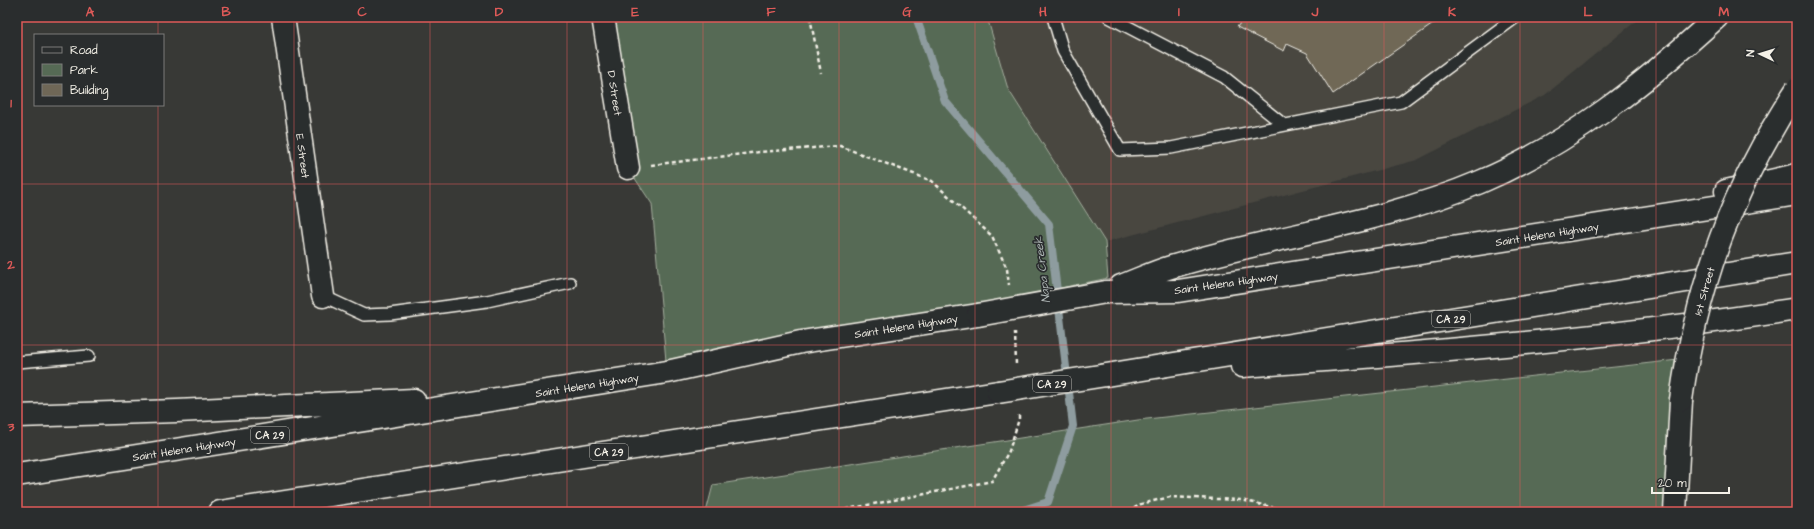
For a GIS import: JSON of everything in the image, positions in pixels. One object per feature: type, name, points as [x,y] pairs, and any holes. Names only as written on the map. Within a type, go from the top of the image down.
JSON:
[{"type":"main road","name":"E Street","points":[[283,17],[323,296]]},
{"type":"main road","name":"D Street","points":[[603,17],[628,168]]},
{"type":"main road","points":[[1106,292],[1170,267],[1365,219],[1425,202],[1480,182],[1528,159],[1583,126],[1626,96],[1672,58],[1717,17]]},
{"type":"main road","name":"1st Street","points":[[1676,512],[1681,400],[1689,346],[1696,314],[1716,249],[1739,192],[1753,163],[1797,89]]},
{"type":"main road","points":[[1518,238],[1797,175]]},
{"type":"main road","name":"Saint Helena Highway","points":[[17,475],[667,372],[802,342],[978,315],[1106,292],[1178,291],[1797,194]]},
{"type":"main road","name":"CA 29","points":[[220,512],[1106,375],[1797,263]]},
{"type":"main road","points":[[1106,375],[1336,359],[1609,334],[1701,324],[1797,309]]},
{"type":"main road","points":[[17,416],[185,411],[523,395]]},
{"type":"lane","points":[[1053,17],[1063,51],[1120,150],[1171,148],[1400,102],[1516,17]]},
{"type":"lane","points":[[1109,17],[1224,77],[1284,125]]},
{"type":"lane","points":[[323,296],[364,315],[390,314],[487,301],[570,283]]},
{"type":"lane","points":[[17,362],[90,356]]},
{"type":"path","points":[[810,17],[821,73]]},
{"type":"path","points":[[628,168],[759,152],[840,146],[932,181],[992,236],[1006,269],[1010,292]]},
{"type":"path","points":[[1014,324],[1017,371]]},
{"type":"path","points":[[832,512],[992,481],[1009,451],[1019,419],[1019,411]]},
{"type":"path","points":[[1128,512],[1141,504],[1170,497],[1241,500],[1293,512]]},
{"type":"shaded area","points":[[987,17],[1641,17],[1545,95],[1417,160],[1105,242],[1008,89]]},
{"type":"green space","points":[[603,17],[987,17],[1008,89],[1105,242],[1108,278],[667,372],[652,204],[628,168]]},
{"type":"green space","points":[[1687,359],[1675,512],[706,512],[713,485],[1138,420]]},
{"type":"building","points":[[1227,17],[1443,17],[1333,94],[1307,53],[1287,44],[1284,51],[1237,27],[1240,23]]},
{"type":"waterway","name":"Napa Creek","points":[[916,17],[945,101],[1049,224],[1073,426],[1048,502],[1017,512]]}]
